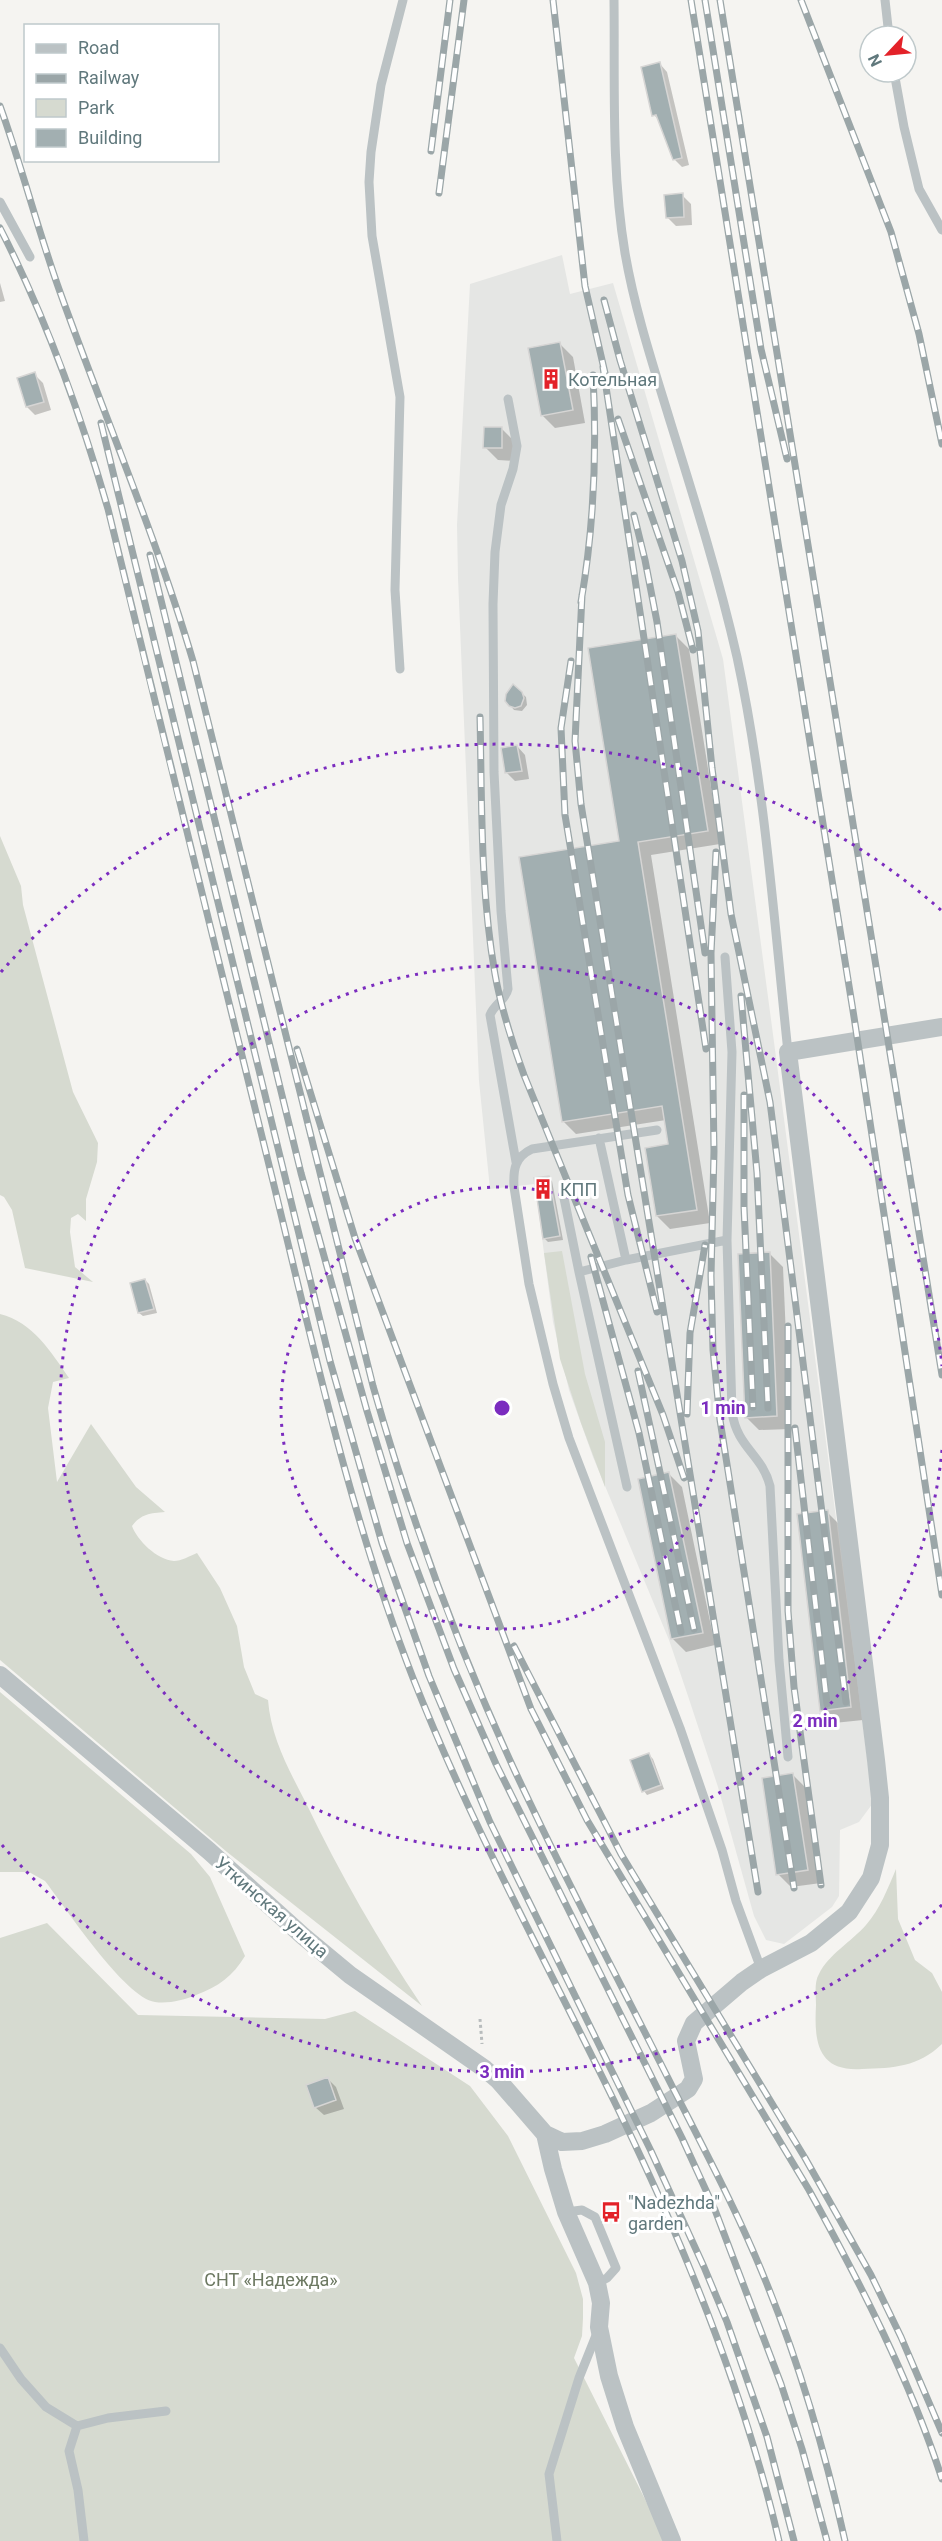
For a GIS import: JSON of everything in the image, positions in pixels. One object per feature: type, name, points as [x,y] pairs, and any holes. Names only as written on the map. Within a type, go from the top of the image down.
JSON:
[{"type":"street","points":[[545,2134],[562,2142],[582,2141],[605,2134],[651,2114],[688,2089],[694,2079],[686,2040],[694,2023],[761,1969],[811,1943],[849,1912],[865,1889],[875,1867],[881,1833],[876,1760],[788,1052],[942,1027]]},
{"type":"street","name":"Уткинская улица","points":[[0,1675],[327,1955],[396,2008],[492,2075],[545,2134]]},
{"type":"street","points":[[545,2134],[552,2169],[566,2212],[597,2283],[601,2303],[599,2327],[609,2376],[625,2427],[672,2541]]},
{"type":"lane","points":[[400,669],[395,590],[400,397],[372,236],[369,183],[370,152],[381,85],[403,0]]},
{"type":"lane","points":[[614,0],[614,115],[619,202],[625,254],[647,346],[704,529],[725,607],[744,692],[754,752],[788,1052]]},
{"type":"lane","points":[[885,0],[888,24]]},
{"type":"lane","points":[[896,84],[919,189],[942,230]]},
{"type":"lane","points":[[0,202],[30,257]]},
{"type":"lane","points":[[508,399],[517,446],[513,469],[501,505],[495,552],[493,604],[494,772],[501,911],[508,989],[507,995],[490,1015],[516,1161],[513,1187],[529,1284],[562,1416],[617,1568],[680,1728],[722,1850],[736,1901],[761,1969]]},
{"type":"lane","points":[[725,957],[732,1052],[727,1239],[732,1412],[738,1437],[764,1469],[770,1486],[779,1660],[788,1756]]},
{"type":"lane","points":[[516,1161],[532,1149],[657,1130]]},
{"type":"lane","points":[[598,1138],[626,1260]]},
{"type":"lane","points":[[564,1198],[627,1487]]},
{"type":"lane","points":[[579,1272],[727,1239]]},
{"type":"lane","points":[[566,2212],[582,2210],[595,2217],[608,2245],[616,2268],[607,2278],[597,2283]]},
{"type":"lane","points":[[557,2541],[549,2474],[579,2378],[599,2327]]},
{"type":"lane","points":[[0,2348],[21,2379],[45,2407],[77,2426],[108,2418],[166,2411]]},
{"type":"lane","points":[[77,2426],[69,2451],[78,2490],[84,2541]]},
{"type":"shaded area","points":[[562,255],[570,294],[613,283],[723,659],[774,1042],[873,1803],[859,1822],[840,1830],[839,1896],[832,1907],[784,1944],[766,1940],[754,1916],[718,1787],[669,1640],[593,1457],[569,1390],[553,1322],[535,1184],[490,1189],[479,1081],[458,578],[457,525],[470,284]]},
{"type":"green space","points":[[0,836],[21,886],[23,905],[73,1092],[98,1143],[97,1162],[86,1199],[86,1221],[78,1214],[71,1218],[70,1232],[75,1267],[93,1282],[25,1268],[12,1210],[4,1197],[0,1195]]},
{"type":"green space","points":[[562,1251],[585,1374],[605,1442],[605,1487],[560,1359],[544,1253]]},
{"type":"green space","points":[[0,1314],[12,1318],[32,1331],[48,1348],[69,1378],[53,1382],[48,1408],[57,1482],[91,1424],[136,1487],[165,1512],[146,1515],[135,1522],[132,1526],[138,1537],[148,1548],[168,1560],[180,1560],[197,1553],[220,1588],[237,1626],[244,1667],[255,1694],[268,1700],[277,1741],[287,1766],[360,1906],[422,2006],[227,1852],[0,1660]]},
{"type":"green space","points":[[0,1692],[191,1854],[210,1877],[245,1956],[224,1980],[204,1992],[176,2001],[155,2002],[142,1997],[112,1969],[96,1950],[45,1881],[29,1872],[0,1872]]},
{"type":"green space","points":[[896,1869],[898,1919],[915,1960],[932,1973],[942,1992],[942,2044],[933,2052],[905,2065],[847,2069],[827,2060],[821,2052],[816,2031],[816,1981],[828,1961],[871,1919]]},
{"type":"green space","name":"СНТ «Надежда»","points":[[47,1923],[138,2015],[325,2019],[355,2011],[470,2086],[508,2136],[576,2273],[583,2299],[583,2318],[582,2336],[574,2358],[666,2541],[0,2541],[0,1938]]},
{"type":"building","points":[[660,62],[682,158],[673,160],[656,115],[652,116],[641,67]]},
{"type":"building","points":[[683,193],[684,217],[666,218],[664,195]]},
{"type":"building","name":"Котельная","points":[[560,342],[573,410],[541,416],[528,348]]},
{"type":"building","points":[[35,372],[44,402],[26,407],[17,378]]},
{"type":"building","points":[[484,427],[502,427],[502,448],[483,448]]},
{"type":"building","points":[[676,634],[708,831],[638,842],[697,1210],[656,1216],[645,1148],[668,1144],[662,1106],[562,1122],[519,857],[619,841],[588,648]]},
{"type":"building","points":[[513,684],[522,692],[524,698],[521,706],[515,708],[509,706],[505,701],[506,694]]},
{"type":"building","points":[[517,745],[522,771],[505,773],[501,748]]},
{"type":"building","points":[[549,1176],[560,1236],[543,1239],[534,1178]]},
{"type":"building","points":[[770,1252],[777,1416],[745,1418],[738,1254]]},
{"type":"building","points":[[145,1279],[154,1309],[138,1313],[130,1283]]},
{"type":"building","points":[[669,1472],[703,1633],[671,1639],[638,1479]]},
{"type":"building","points":[[828,1510],[851,1707],[820,1711],[797,1514]]},
{"type":"building","points":[[649,1753],[661,1785],[642,1792],[630,1760]]},
{"type":"building","points":[[793,1773],[808,1870],[776,1875],[762,1778]]},
{"type":"building","points":[[328,2077],[336,2100],[314,2108],[306,2085]]},
{"type":"railway","points":[[431,151],[450,0]]},
{"type":"railway","points":[[439,193],[464,0]]},
{"type":"railway","points":[[553,0],[585,286],[605,373]]},
{"type":"railway","points":[[691,0],[854,1017],[942,1595]]},
{"type":"railway","points":[[705,0],[761,349],[787,459]]},
{"type":"railway","points":[[720,0],[942,1375]]},
{"type":"railway","points":[[801,0],[891,232],[919,334],[942,444]]},
{"type":"railway","points":[[0,106],[44,246],[146,522],[193,661],[373,1386],[442,1598],[484,1701],[530,1803],[721,2182],[754,2253],[800,2374],[820,2440],[845,2541]]},
{"type":"railway","points":[[0,228],[17,262],[61,366],[108,509],[333,1426],[390,1616],[444,1753],[513,1899],[622,2116],[688,2264],[739,2401],[761,2470],[779,2541]]},
{"type":"railway","points":[[604,300],[620,360],[682,561],[698,631],[712,768],[731,914],[770,1102],[846,1702]]},
{"type":"railway","points":[[603,367],[706,1049]]},
{"type":"railway","points":[[581,602],[589,546],[593,489],[595,432],[593,375]]},
{"type":"railway","points":[[618,419],[678,592],[693,650]]},
{"type":"railway","points":[[101,423],[330,1361],[382,1543],[429,1676],[490,1822],[651,2151],[727,2322],[767,2437],[794,2541]]},
{"type":"railway","points":[[634,515],[657,622],[705,953]]},
{"type":"railway","points":[[150,555],[301,1173],[367,1411],[407,1543],[454,1669],[496,1764],[682,2138],[715,2210],[781,2384],[802,2449],[827,2541]]},
{"type":"railway","points":[[582,595],[575,741],[581,804],[758,1892]]},
{"type":"railway","points":[[571,661],[561,728],[565,815],[628,1195],[657,1312]]},
{"type":"railway","points":[[480,717],[487,910],[495,974],[504,1012],[524,1075],[663,1415],[684,1478]]},
{"type":"railway","points":[[716,852],[711,953],[714,1151],[711,1276],[713,1350],[720,1420],[794,1888]]},
{"type":"railway","points":[[741,996],[757,1173],[768,1408]]},
{"type":"railway","points":[[297,1049],[355,1238],[531,1709],[587,1820],[828,2225],[899,2367],[942,2479]]},
{"type":"railway","points":[[744,1095],[744,1207],[753,1407]]},
{"type":"railway","points":[[687,1414],[690,1333],[705,1245]]},
{"type":"railway","points":[[591,1257],[639,1433],[681,1632]]},
{"type":"railway","points":[[788,1326],[788,1611],[794,1687],[821,1885]]},
{"type":"railway","points":[[638,1371],[694,1629]]},
{"type":"railway","points":[[795,1428],[827,1704]]},
{"type":"railway","points":[[514,1646],[621,1854],[805,2158],[871,2275],[901,2337],[942,2433]]},
{"type":"place","name":"Котельная","points":[[551,379]]},
{"type":"place","name":"КПП","points":[[543,1189]]},
{"type":"place","name":"\"Nadezhda\" garden","points":[[611,2212]]}]
